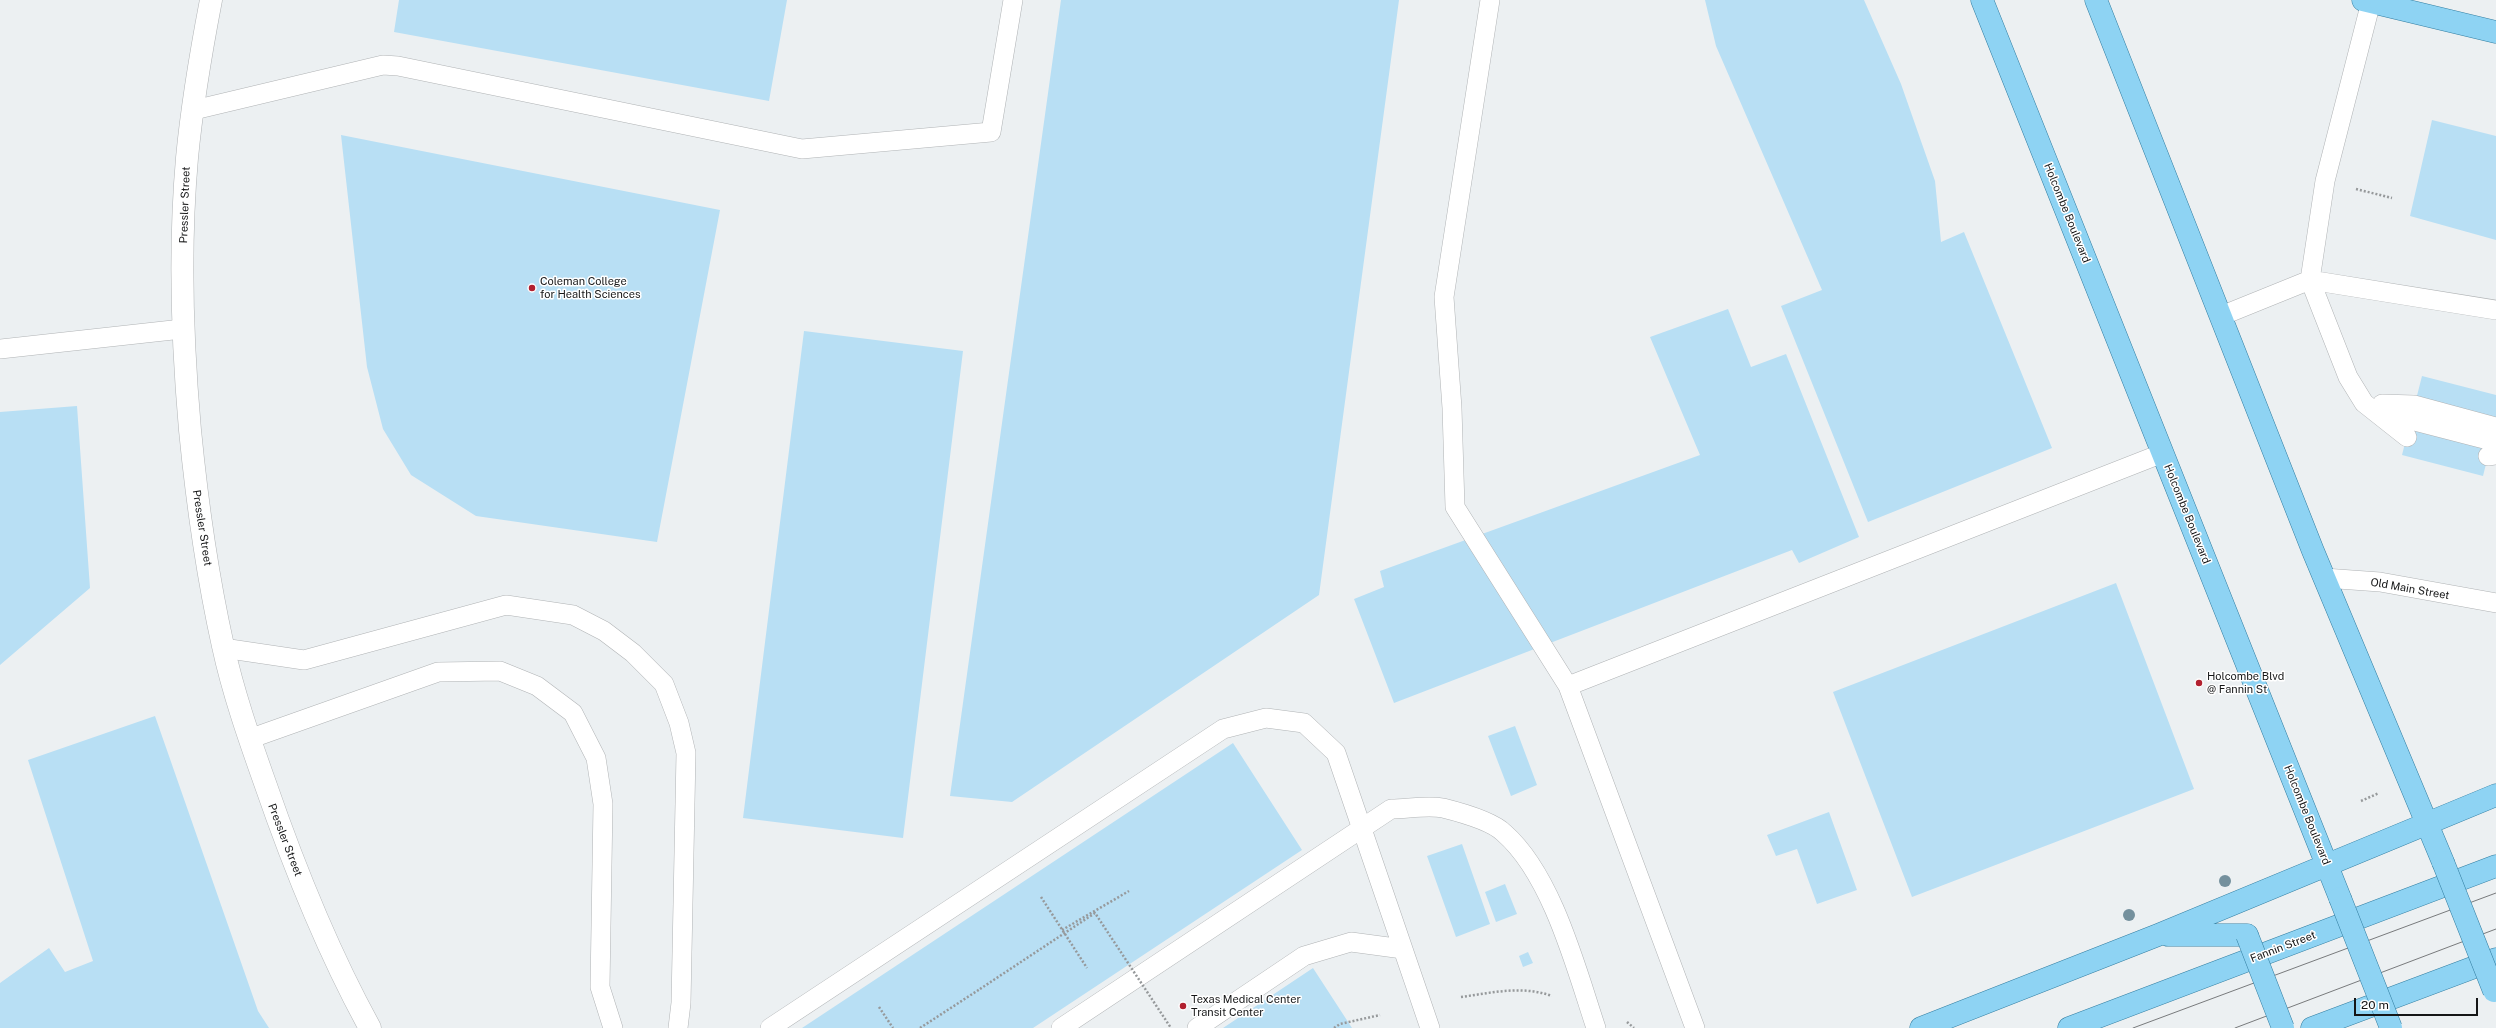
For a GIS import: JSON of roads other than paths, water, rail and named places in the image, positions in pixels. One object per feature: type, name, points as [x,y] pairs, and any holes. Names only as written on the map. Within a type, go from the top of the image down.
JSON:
[{"type":"main road","name":"Holcombe Boulevard","points":[[1982,0],[2391,1028]]},
{"type":"main road","points":[[2096,0],[2324,578],[2429,824],[2495,993]]},
{"type":"main road","points":[[2367,1],[2496,32]]},
{"type":"main road","points":[[1921,1028],[2158,935],[2496,795]]},
{"type":"main road","name":"Fannin Street","points":[[2069,1028],[2496,866]]},
{"type":"main road","points":[[2158,935],[2247,935],[2283,1028]]},
{"type":"main road","points":[[2312,1028],[2496,959]]},
{"type":"street","name":"Pressler Street","points":[[211,0],[187,158],[184,208],[182,329],[194,477],[205,552],[223,648],[249,740],[285,842],[314,915],[349,991],[370,1028]]},
{"type":"lane","points":[[194,110],[383,66],[398,66],[802,149],[991,132],[1013,0]]},
{"type":"lane","points":[[1490,0],[1444,297],[1452,408],[1455,507],[1568,686],[1695,1028]]},
{"type":"lane","points":[[2367,1],[2325,181],[2310,280],[2348,377],[2364,403],[2407,437]]},
{"type":"lane","points":[[2221,316],[2310,280],[2496,310]]},
{"type":"lane","points":[[0,349],[182,329]]},
{"type":"lane","points":[[2364,403],[2414,405],[2496,426]]},
{"type":"lane","points":[[2364,403],[2493,451]]},
{"type":"lane","points":[[1568,686],[2163,453]]},
{"type":"lane","name":"Old Main Street","points":[[2324,578],[2380,582],[2496,603]]},
{"type":"lane","points":[[223,648],[304,660],[506,605],[573,615],[604,631],[632,653],[664,684],[679,723],[686,753],[681,1003],[678,1028]]},
{"type":"lane","points":[[249,740],[438,672],[500,671],[537,686],[573,713],[596,758],[603,804],[600,987],[613,1028]]},
{"type":"lane","points":[[770,1028],[1223,729],[1266,718],[1304,723],[1336,753],[1361,831],[1430,1028]]},
{"type":"lane","points":[[1061,1028],[1361,831],[1391,809],[1441,808],[1476,818],[1504,832],[1535,868],[1561,927],[1596,1028]]},
{"type":"lane","points":[[1197,1028],[1304,956],[1351,942],[1403,949]]},
{"type":"tram line","points":[[2133,1028],[2496,893]]},
{"type":"tram line","points":[[2235,1028],[2496,929]]},
{"type":"place","name":"Coleman College for Health Sciences","points":[[532,288]]},
{"type":"place","name":"Holcombe Blvd @ Fannin St","points":[[2199,683]]},
{"type":"place","name":"Texas Medical Center Transit Center","points":[[1183,1006]]}]
